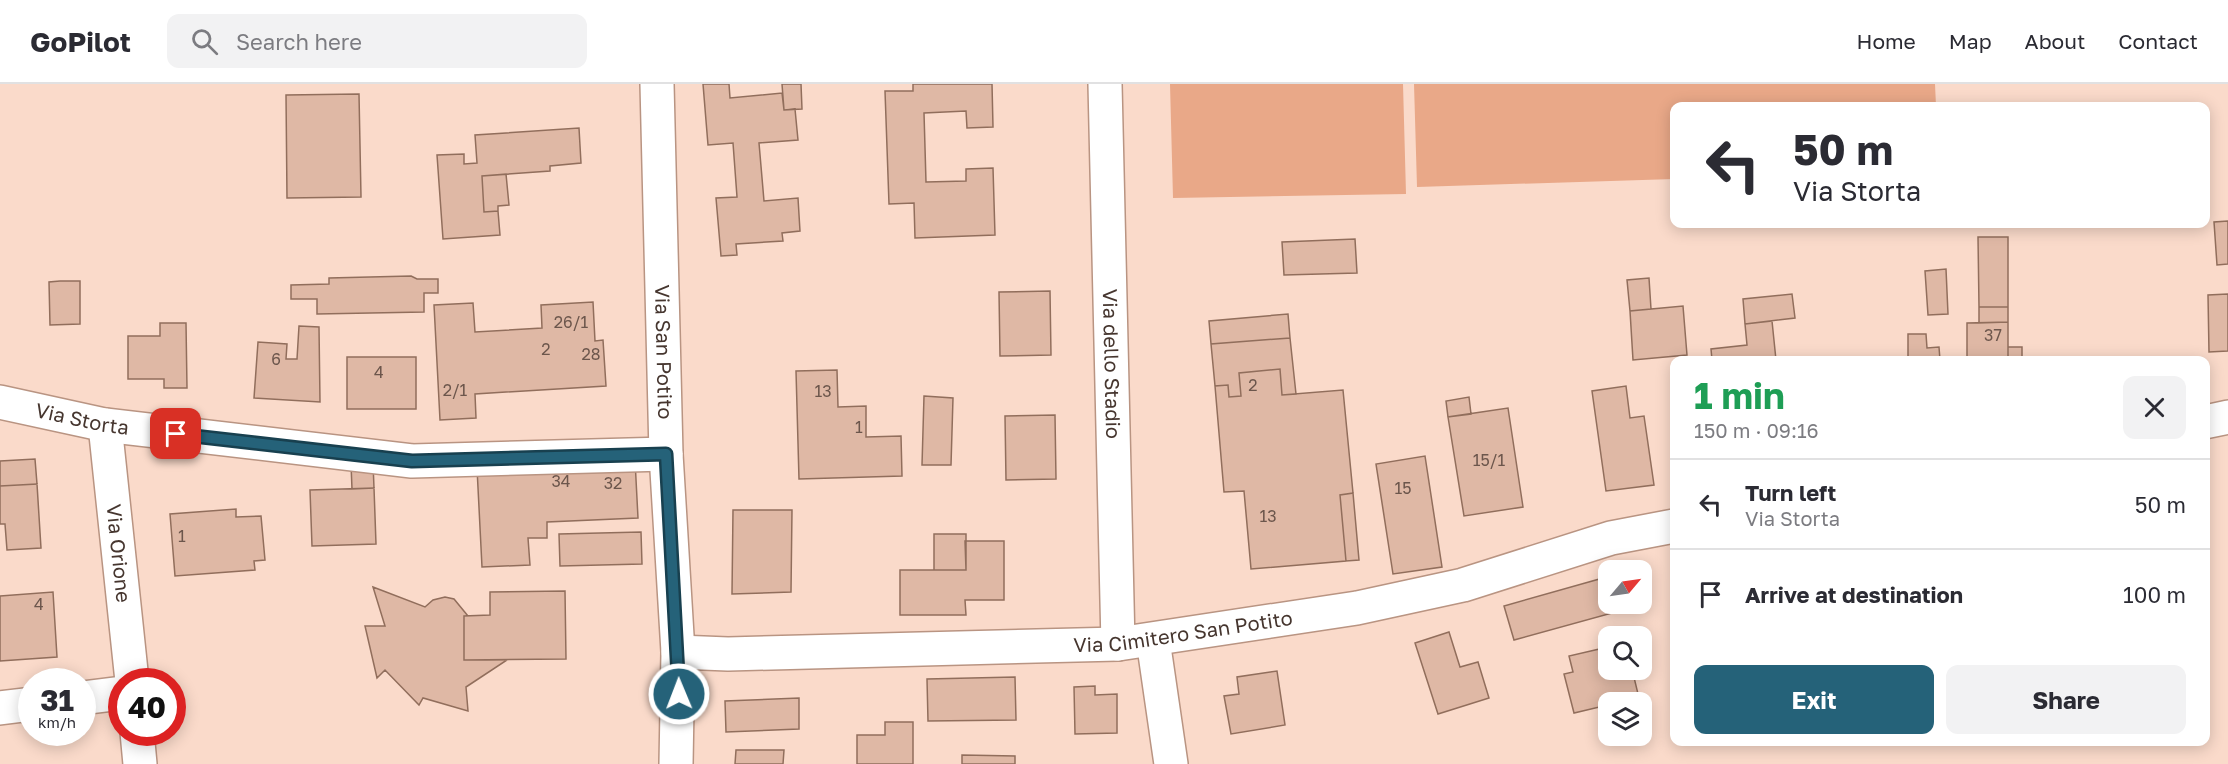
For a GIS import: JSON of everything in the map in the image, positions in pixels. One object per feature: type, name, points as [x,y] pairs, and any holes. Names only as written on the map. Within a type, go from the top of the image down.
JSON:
[{"type":"street","name":"Via San Potito","points":[[657,84],[666,454],[678,651],[676,764]]},
{"type":"street","name":"Via dello Stadio","points":[[1105,84],[1118,644]]},
{"type":"street","name":"Via Storta","points":[[0,402],[105,425],[412,461],[666,454]]},
{"type":"street","points":[[2210,421],[2228,417]]},
{"type":"street","name":"Via Orione","points":[[105,425],[131,668]]},
{"type":"street","name":"Via Cimitero San Potito","points":[[678,651],[728,654],[1118,644],[1153,640],[1357,608],[1463,585],[1611,538],[1670,526]]},
{"type":"street","points":[[1153,640],[1171,764]]},
{"type":"street","points":[[0,708],[18,706]]},
{"type":"street","points":[[138,746],[140,764]]},
{"type":"shaded area","points":[[1170,84],[1403,84],[1406,194],[1173,198]]},
{"type":"shaded area","points":[[1414,84],[1935,84],[1936,102],[1670,102],[1670,179],[1417,187]]},
{"type":"building","points":[[703,84],[729,84],[730,98],[782,93],[784,110],[795,109],[798,140],[759,143],[764,201],[798,198],[800,231],[782,233],[783,241],[736,244],[737,255],[721,256],[716,198],[737,197],[733,143],[708,145]]},
{"type":"building","points":[[782,84],[801,84],[802,109],[784,110]]},
{"type":"building","points":[[913,84],[992,84],[993,127],[967,128],[966,111],[924,113],[926,182],[966,181],[966,169],[993,168],[995,235],[915,238],[914,203],[889,204],[885,91],[913,91]]},
{"type":"building","points":[[359,94],[361,197],[287,198],[286,95]]},
{"type":"building","points":[[579,128],[581,163],[550,166],[550,171],[482,176],[484,212],[498,211],[500,235],[443,239],[437,155],[464,154],[464,164],[477,163],[475,135]]},
{"type":"building","points":[[506,174],[509,205],[498,206],[498,211],[484,212],[482,176]]},
{"type":"building","points":[[2228,221],[2228,264],[2217,265],[2214,222]]},
{"type":"building","points":[[1978,237],[2008,237],[2008,307],[1979,307]]},
{"type":"building","points":[[1355,239],[1357,273],[1284,275],[1282,242]]},
{"type":"building","points":[[1946,269],[1948,314],[1928,315],[1925,271]]},
{"type":"building","points":[[411,276],[417,279],[438,279],[438,293],[424,293],[424,312],[317,314],[317,299],[291,299],[291,285],[329,284],[329,278]]},
{"type":"building","points":[[1649,278],[1651,309],[1630,311],[1627,280]]},
{"type":"building","points":[[80,281],[80,324],[50,325],[49,282]]},
{"type":"building","points":[[1050,291],[1051,355],[1000,356],[999,292]]},
{"type":"building","points":[[1792,294],[1795,318],[1745,324],[1743,299]]},
{"type":"building","points":[[2228,294],[2228,351],[2209,352],[2208,295]]},
{"type":"building","points":[[593,302],[595,341],[603,340],[606,386],[475,394],[476,418],[440,420],[434,305],[473,303],[475,332],[542,328],[541,305]]},
{"type":"building","points":[[1683,306],[1687,355],[1633,360],[1630,311]]},
{"type":"building","points":[[1979,307],[2008,307],[2008,322],[1979,323]]},
{"type":"building","points":[[1288,314],[1290,338],[1211,344],[1209,321]]},
{"type":"building","points":[[1772,321],[1776,356],[1712,356],[1711,349],[1747,345],[1745,324]]},
{"type":"building","points":[[2008,322],[2008,356],[1967,356],[1967,323]]},
{"type":"building","points":[[160,323],[186,323],[187,388],[164,388],[164,379],[128,379],[128,336],[160,336]]},
{"type":"building","points":[[299,326],[319,327],[320,402],[254,398],[258,342],[287,344],[286,359],[297,359]]},
{"type":"building","points":[[1908,334],[1926,334],[1927,348],[1939,347],[1940,356],[1908,356]]},
{"type":"building","points":[[1290,338],[1296,394],[1282,395],[1280,369],[1239,373],[1241,396],[1229,397],[1228,385],[1215,386],[1211,344]]},
{"type":"building","points":[[2008,347],[2022,347],[2022,356],[2008,356]]},
{"type":"building","points":[[347,357],[416,357],[416,409],[347,409]]},
{"type":"building","points":[[1280,369],[1282,395],[1343,390],[1353,493],[1340,495],[1346,561],[1251,569],[1244,491],[1224,492],[1215,386],[1228,385],[1229,397],[1241,396],[1239,373]]},
{"type":"building","points":[[837,370],[838,407],[866,406],[866,437],[901,436],[902,476],[799,479],[796,371]]},
{"type":"building","points":[[1626,386],[1630,418],[1644,416],[1654,485],[1606,491],[1592,391]]},
{"type":"building","points":[[924,396],[953,398],[951,465],[922,465]]},
{"type":"building","points":[[1469,397],[1471,414],[1448,417],[1446,401]]},
{"type":"building","points":[[1508,408],[1523,507],[1464,516],[1448,417]]},
{"type":"building","points":[[1055,415],[1056,479],[1006,480],[1005,416]]},
{"type":"building","points":[[1425,456],[1442,567],[1393,574],[1376,464]]},
{"type":"building","points":[[35,459],[37,484],[0,486],[0,461]]},
{"type":"building","points":[[635,460],[638,518],[547,522],[547,538],[528,538],[530,565],[482,567],[477,468]]},
{"type":"building","points":[[373,463],[374,488],[352,489],[351,464]]},
{"type":"building","points":[[37,484],[41,548],[7,550],[5,524],[0,524],[0,486]]},
{"type":"building","points":[[374,488],[376,544],[312,546],[310,490]]},
{"type":"building","points":[[1353,493],[1359,560],[1346,561],[1340,495]]},
{"type":"building","points":[[236,509],[236,517],[261,516],[265,560],[254,561],[255,570],[175,576],[170,514]]},
{"type":"building","points":[[733,510],[792,510],[791,592],[732,594]]},
{"type":"building","points":[[641,532],[642,564],[560,566],[559,534]]},
{"type":"building","points":[[934,534],[966,534],[966,570],[934,570]]},
{"type":"building","points":[[965,541],[1004,541],[1004,600],[965,600],[966,615],[900,615],[900,570],[966,570]]},
{"type":"building","points":[[1598,579],[1598,614],[1608,614],[1514,640],[1504,606]]},
{"type":"building","points":[[373,587],[425,607],[433,600],[445,597],[454,599],[468,616],[464,616],[464,660],[507,660],[466,687],[468,711],[423,698],[419,705],[385,670],[377,678],[365,626],[385,626]]},
{"type":"building","points":[[565,591],[566,659],[464,660],[464,616],[490,615],[490,592]]},
{"type":"building","points":[[53,592],[57,657],[0,661],[0,596]]},
{"type":"building","points":[[1449,632],[1460,667],[1478,662],[1489,698],[1438,714],[1415,643]]},
{"type":"building","points":[[1598,649],[1598,680],[1635,680],[1638,692],[1598,692],[1598,707],[1574,713],[1564,674],[1573,672],[1569,656]]},
{"type":"building","points":[[1277,671],[1285,725],[1231,734],[1224,696],[1239,694],[1237,677]]},
{"type":"building","points":[[1015,677],[1016,720],[928,721],[927,679]]},
{"type":"building","points":[[1095,686],[1095,695],[1117,694],[1117,733],[1075,734],[1074,687]]},
{"type":"building","points":[[799,698],[799,729],[726,732],[725,701]]},
{"type":"building","points":[[885,722],[913,722],[913,764],[857,764],[857,735],[885,735]]},
{"type":"building","points":[[736,750],[784,750],[783,764],[735,764]]},
{"type":"building","points":[[962,755],[1015,756],[1015,764],[962,764]]},
{"type":"route","points":[[176,434],[412,461],[666,454],[679,694]]}]
